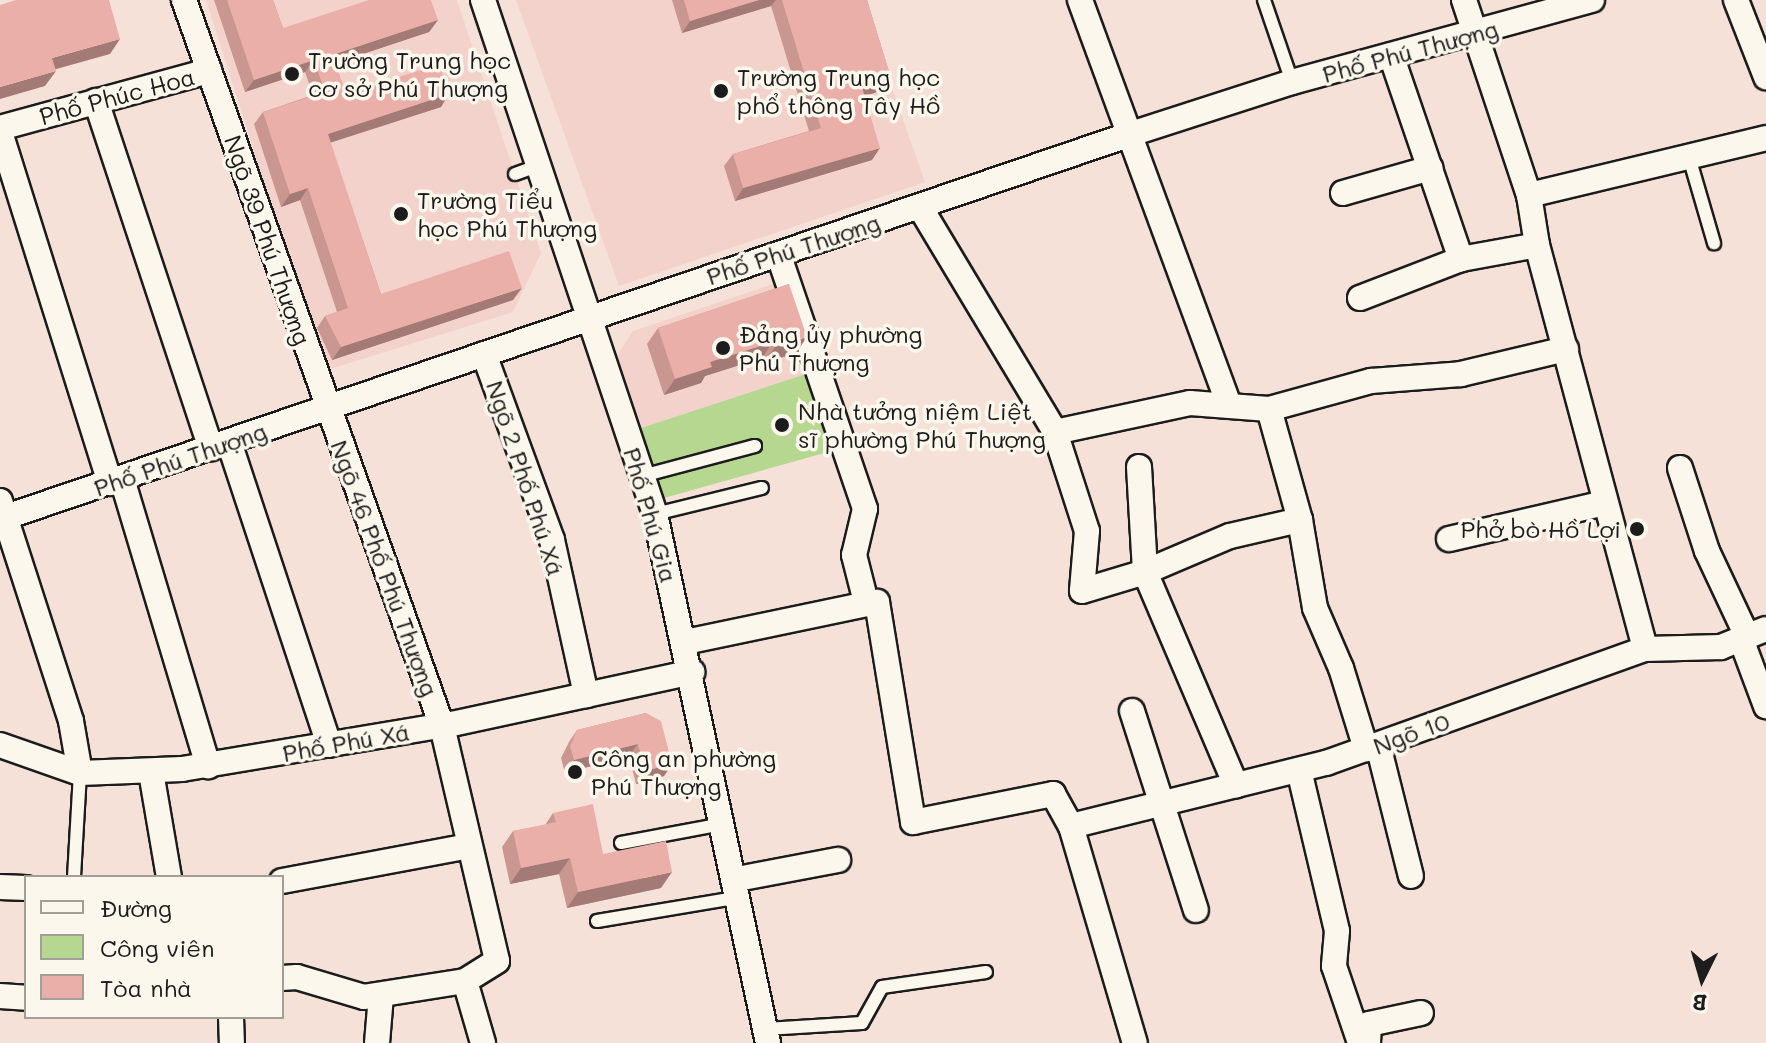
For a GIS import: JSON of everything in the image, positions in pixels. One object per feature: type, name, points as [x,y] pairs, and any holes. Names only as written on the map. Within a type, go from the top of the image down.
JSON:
[{"type":"street","name":"Phố Phúc Hoa","points":[[0,130],[209,71],[184,0]]},
{"type":"street","name":"Phố Phú Gia","points":[[483,0],[526,170],[587,318],[655,514],[739,888],[767,1036]]},
{"type":"street","points":[[1080,0],[1229,406]]},
{"type":"street","points":[[1464,0],[1529,195],[1537,245],[1645,649]]},
{"type":"street","name":"Phố Phú Thượng","points":[[2,513],[116,481],[587,318],[1292,82],[1592,0]]},
{"type":"street","points":[[1736,0],[1766,77]]},
{"type":"street","points":[[1391,55],[1461,259]]},
{"type":"street","name":"Ngõ 39 Phú Thượng","points":[[209,71],[328,409]]},
{"type":"street","points":[[96,101],[329,745]]},
{"type":"street","points":[[0,130],[208,766]]},
{"type":"street","points":[[1529,195],[1766,138]]},
{"type":"street","points":[[1343,193],[1430,168]]},
{"type":"street","points":[[920,207],[1055,432],[1087,531],[1082,591],[1145,572],[1230,536],[1300,520]]},
{"type":"street","points":[[1360,298],[1461,259],[1537,245]]},
{"type":"street","points":[[779,256],[865,509],[854,555],[866,602]]},
{"type":"street","points":[[1055,432],[1190,403],[1269,409],[1371,381],[1461,374],[1566,349]]},
{"type":"street","name":"Ngõ 2 Phố Phú Xá","points":[[484,354],[552,540],[586,695]]},
{"type":"street","name":"Ngõ 46 Phố Phú Thượng","points":[[328,409],[442,726],[469,846],[492,924],[497,961],[465,981]]},
{"type":"street","points":[[1269,409],[1300,520],[1315,608],[1372,747],[1411,876]]},
{"type":"street","points":[[1139,467],[1145,572],[1236,785]]},
{"type":"street","points":[[1680,468],[1707,551],[1751,635],[1766,706]]},
{"type":"street","points":[[1449,539],[1605,503]]},
{"type":"street","points":[[2,513],[71,721],[80,773]]},
{"type":"street","points":[[685,642],[877,602],[913,822],[1053,794],[1071,826],[1135,1043]]},
{"type":"street","name":"Ngõ 10","points":[[1071,826],[1299,770],[1645,649],[1721,647],[1751,635]]},
{"type":"street","name":"Phố Phú Xá","points":[[0,745],[80,773],[151,772],[208,766],[442,726],[692,672]]},
{"type":"street","points":[[1132,711],[1165,803],[1196,910]]},
{"type":"street","points":[[1299,770],[1337,931],[1334,966],[1360,1043]]},
{"type":"street","points":[[151,772],[169,875]]},
{"type":"street","points":[[284,881],[469,846]]},
{"type":"street","points":[[739,888],[838,860]]},
{"type":"street","points":[[0,887],[24,888]]},
{"type":"street","points":[[284,978],[297,977],[364,997],[465,981],[483,1043]]},
{"type":"street","points":[[377,1043],[381,995]]},
{"type":"street","points":[[0,996],[24,998]]},
{"type":"street","points":[[1368,1043],[1369,1024],[1421,1013]]},
{"type":"street","points":[[231,1019],[232,1043]]},
{"type":"lane","points":[[1264,0],[1292,82]]},
{"type":"lane","points":[[1689,157],[1714,243]]},
{"type":"lane","points":[[642,476],[755,446]]},
{"type":"lane","points":[[655,514],[762,488]]},
{"type":"lane","points":[[74,875],[80,773]]},
{"type":"lane","points":[[621,843],[723,824]]},
{"type":"lane","points":[[597,921],[739,888]]},
{"type":"lane","points":[[767,1036],[862,1023],[882,987],[986,972]]},
{"type":"shaded area","name":"Trường Tiểu học Phú Thượng","points":[[206,0],[457,0],[541,253],[513,312],[324,371]]},
{"type":"shaded area","name":"Trường Trung học phổ thông Tây Hồ","points":[[516,0],[861,0],[925,182],[619,286]]},
{"type":"shaded area","points":[[779,282],[812,372],[641,428],[617,356],[633,331]]},
{"type":"green space","points":[[812,372],[835,450],[664,498],[641,428]]},
{"type":"building","points":[[16,0],[109,0],[120,39],[52,58],[56,71],[0,87],[0,5]]},
{"type":"building","points":[[227,0],[273,0],[283,28],[369,0],[431,0],[438,20],[332,55],[346,94],[439,64],[449,94],[328,134],[381,294],[509,251],[522,288],[341,347],[325,316],[348,308],[308,188],[290,194],[263,112],[325,92],[314,60],[254,80]]},
{"type":"building","points":[[684,0],[759,0],[690,21]]},
{"type":"building","points":[[782,0],[867,0],[891,78],[862,87],[880,148],[743,188],[733,154],[821,128]]},
{"type":"building","name":"Đảng ủy phường Phú Thượng","points":[[789,284],[807,337],[775,347],[773,342],[710,362],[712,367],[675,379],[658,328]]},
{"type":"building","points":[[646,713],[661,721],[672,764],[645,771],[638,744],[574,760],[570,746],[577,730]]},
{"type":"building","points":[[593,804],[603,854],[666,841],[672,872],[578,892],[570,858],[521,868],[513,831],[556,822],[553,813]]},
{"type":"place","name":"Trường Trung học cơ sở Phú Thượng","points":[[292,74]]},
{"type":"place","name":"Trường Trung học phổ thông Tây Hồ","points":[[721,91]]},
{"type":"place","name":"Trường Tiểu học Phú Thượng","points":[[401,214]]},
{"type":"place","name":"Đảng ủy phường Phú Thượng","points":[[723,348]]},
{"type":"place","name":"Nhà tưởng niệm Liệt sĩ phường Phú Thượng","points":[[782,425]]},
{"type":"place","name":"Phở bò Hồ Lợi","points":[[1637,529]]},
{"type":"place","name":"Công an phường Phú Thượng","points":[[575,772]]}]
